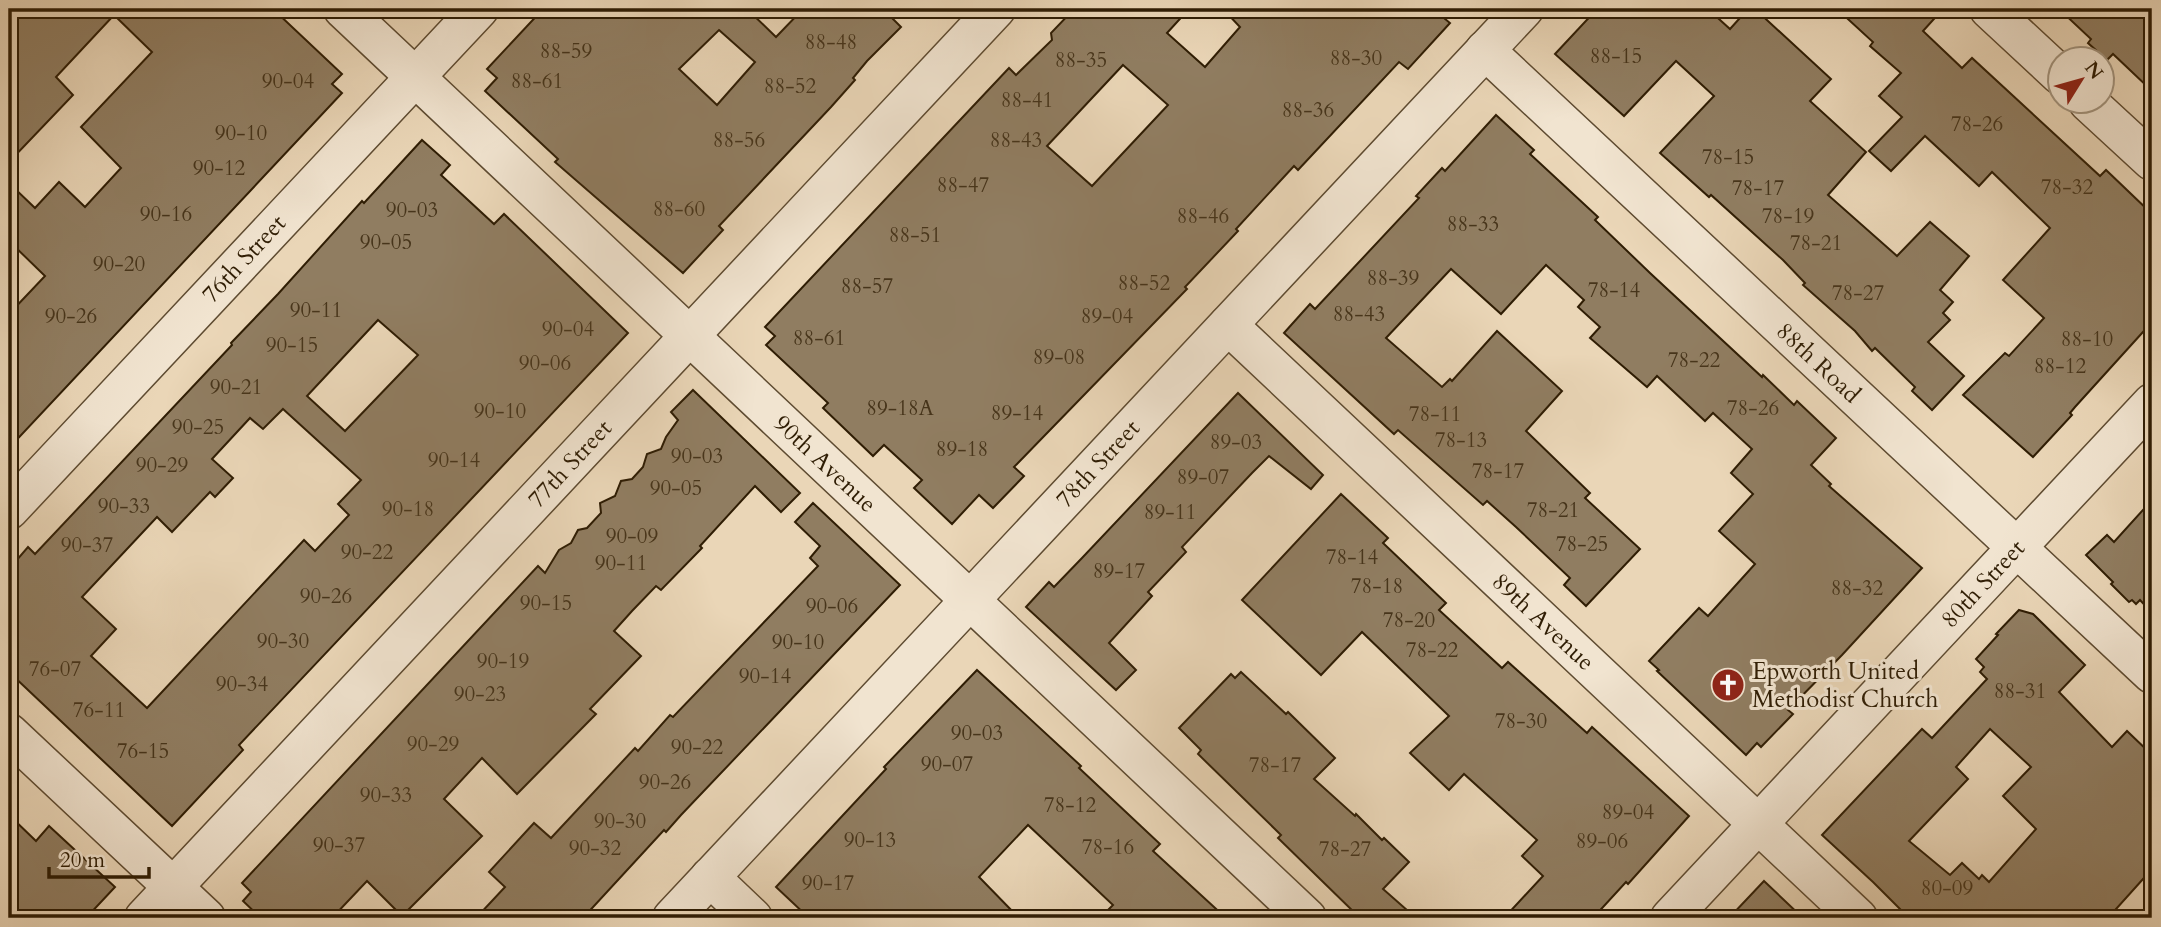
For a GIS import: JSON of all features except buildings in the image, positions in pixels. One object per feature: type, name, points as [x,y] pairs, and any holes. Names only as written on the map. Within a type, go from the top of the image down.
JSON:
[{"type":"street","name":"90th Avenue","points":[[342,9],[1307,918]]},
{"type":"street","name":"76th Street","points":[[9,510],[479,9]]},
{"type":"street","name":"77th Street","points":[[144,918],[996,9]]},
{"type":"street","name":"78th Street","points":[[672,918],[1524,9]]},
{"type":"street","points":[[1989,9],[2046,62]]},
{"type":"street","name":"88th Road","points":[[1485,50],[2152,674]]},
{"type":"street","points":[[2103,116],[2152,161]]},
{"type":"street","name":"89th Avenue","points":[[1228,325],[1858,918]]},
{"type":"street","name":"80th Street","points":[[1670,918],[2152,403]]},
{"type":"street","points":[[9,733],[206,918]]},
{"type":"street","points":[[710,877],[753,918]]},
{"type":"place","name":"Epworth United Methodist Church","points":[[1728,685]]}]
